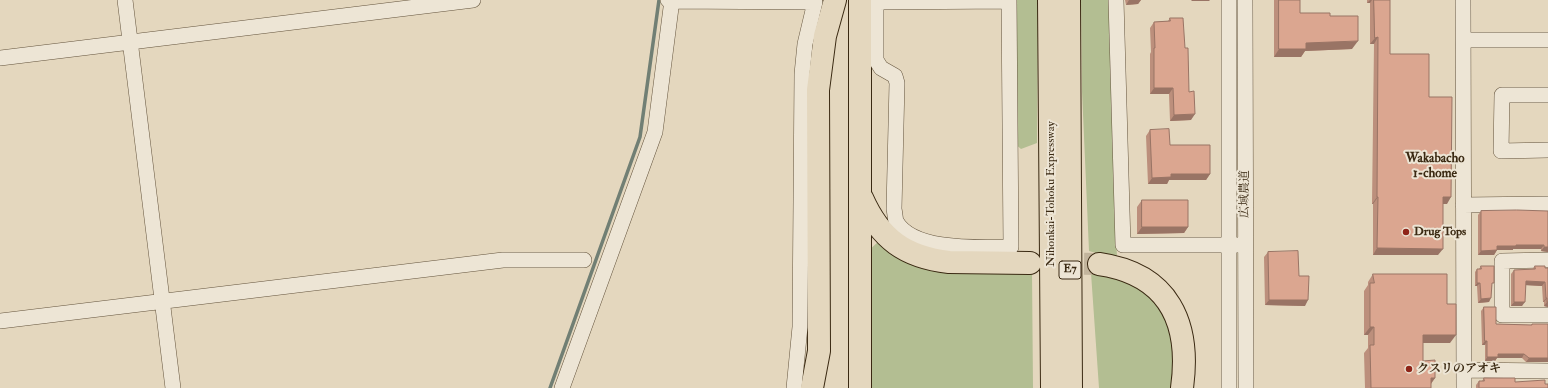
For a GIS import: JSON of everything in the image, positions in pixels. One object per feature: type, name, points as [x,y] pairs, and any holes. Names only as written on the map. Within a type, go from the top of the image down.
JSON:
[{"type":"highway","points":[[819,388],[818,90],[824,36],[835,0]]},
{"type":"highway","points":[[860,0],[860,388]]},
{"type":"highway","name":"Nihonkai-Tohoku Expressway","points":[[1049,0],[1060,155],[1071,388]]},
{"type":"highway","name":"Nihonkai-Tohoku Expressway","points":[[1052,388],[1060,155],[1069,0]]},
{"type":"highway","points":[[1042,388],[1042,273],[1060,155]]},
{"type":"highway","points":[[1060,155],[1086,388]]},
{"type":"highway","points":[[860,195],[880,230],[889,239],[913,254],[949,262],[1030,263]]},
{"type":"highway","points":[[1099,264],[1111,266],[1139,276],[1162,294],[1172,306],[1180,327],[1185,352],[1182,388]]},
{"type":"highway","points":[[812,388],[819,351]]},
{"type":"street","points":[[125,0],[173,388]]},
{"type":"street","points":[[0,58],[473,0]]},
{"type":"street","points":[[562,388],[655,132],[670,0],[815,2],[805,44],[802,74],[800,327],[794,388]]},
{"type":"street","points":[[1116,0],[1123,245],[1245,245]]},
{"type":"street","name":"広域農道","points":[[1229,0],[1229,388]]},
{"type":"street","name":"広域農道","points":[[1245,0],[1246,388]]},
{"type":"street","points":[[1463,0],[1464,388]]},
{"type":"street","points":[[1009,1],[1011,247],[964,248],[936,244],[915,238],[896,221],[894,209],[897,83],[895,76],[881,68],[876,60],[876,2],[1009,1]]},
{"type":"street","points":[[1463,40],[1548,40]]},
{"type":"street","points":[[1548,94],[1502,96],[1501,151],[1548,150]]},
{"type":"street","points":[[1463,205],[1548,204]]},
{"type":"street","points":[[0,322],[503,260],[584,260]]},
{"type":"street","points":[[1548,260],[1502,261],[1502,315],[1548,315]]},
{"type":"street","points":[[1464,370],[1548,371]]},
{"type":"green space","points":[[1012,0],[1038,0],[1037,143],[1021,149],[1013,142]]},
{"type":"green space","points":[[1081,0],[1109,0],[1117,259],[1089,251],[1082,91]]},
{"type":"green space","points":[[878,242],[1032,271],[1033,388],[867,388],[868,251]]},
{"type":"green space","points":[[1091,273],[1117,278],[1134,284],[1156,299],[1174,333],[1176,388],[1099,388]]},
{"type":"building","points":[[1279,0],[1300,0],[1300,13],[1330,13],[1330,16],[1358,16],[1358,41],[1306,43],[1306,49],[1279,49]]},
{"type":"building","points":[[1374,0],[1390,0],[1390,54],[1429,54],[1429,97],[1452,97],[1451,197],[1443,197],[1443,249],[1377,248],[1378,37],[1375,38]]},
{"type":"building","points":[[1170,18],[1183,18],[1185,48],[1188,48],[1189,92],[1194,91],[1195,114],[1174,115],[1173,88],[1154,88],[1154,22],[1170,21]]},
{"type":"building","points":[[1169,129],[1170,145],[1210,145],[1210,174],[1171,174],[1171,177],[1152,178],[1150,130]]},
{"type":"building","points":[[1142,200],[1188,200],[1188,227],[1142,227]]},
{"type":"building","points":[[1481,211],[1548,211],[1548,247],[1544,247],[1544,245],[1497,246],[1497,250],[1481,251]]},
{"type":"building","points":[[1298,251],[1299,276],[1309,276],[1308,300],[1269,300],[1268,252]]},
{"type":"building","points":[[1481,266],[1494,266],[1494,283],[1492,283],[1491,298],[1481,299],[1480,283],[1477,283],[1477,269],[1481,269]]},
{"type":"building","points":[[1535,266],[1545,266],[1545,268],[1548,268],[1548,302],[1546,298],[1545,282],[1526,281],[1525,302],[1514,302],[1514,270],[1535,269]]},
{"type":"building","points":[[1373,274],[1447,274],[1447,304],[1456,304],[1456,335],[1423,335],[1423,361],[1435,360],[1435,378],[1431,378],[1431,388],[1371,388],[1370,345],[1374,345],[1374,327],[1370,327],[1370,283],[1374,283]]},
{"type":"building","points":[[1484,307],[1496,307],[1496,324],[1548,324],[1548,358],[1529,358],[1524,354],[1498,354],[1498,357],[1487,357]]},
{"type":"building","points":[[1484,378],[1515,378],[1515,382],[1545,380],[1545,384],[1548,384],[1548,388],[1479,388],[1479,381],[1484,381]]},
{"type":"waterway","points":[[550,388],[640,137],[659,0]]},
{"type":"tunnel","points":[[1051,263],[1099,264]]},
{"type":"place","name":"Drug Tops","points":[[1406,232]]},
{"type":"place","name":"クスリのアオキ","points":[[1409,369]]},
{"type":"district","name":"Wakabacho 1-chome","points":[[1435,166]]}]
